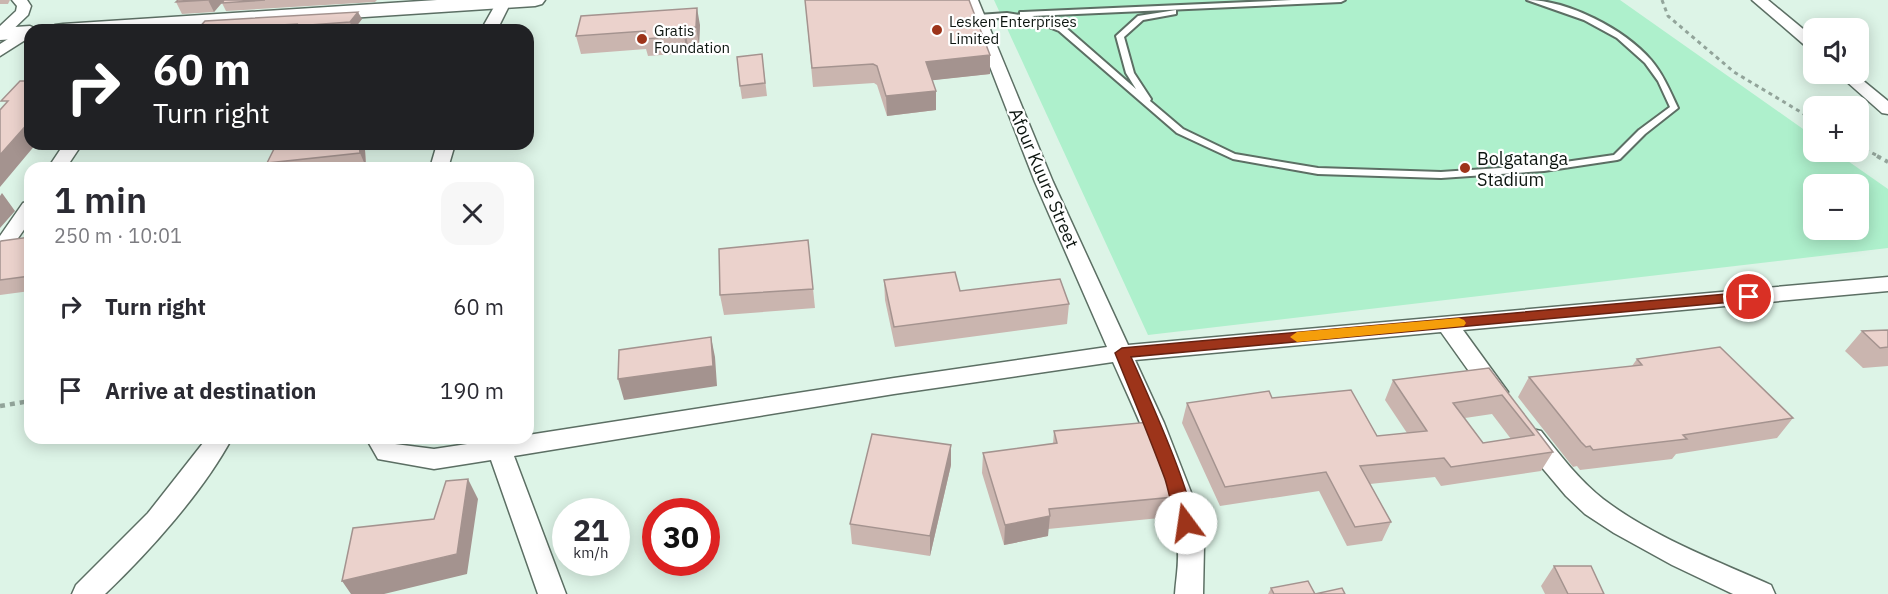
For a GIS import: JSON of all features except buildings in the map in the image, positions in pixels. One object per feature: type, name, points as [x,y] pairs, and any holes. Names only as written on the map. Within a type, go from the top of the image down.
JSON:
[{"type":"main road","points":[[189,24],[535,0]]},
{"type":"main road","points":[[0,34],[24,32]]},
{"type":"street","points":[[0,34],[23,12],[24,6],[19,0]]},
{"type":"street","points":[[1759,0],[1803,37]]},
{"type":"street","points":[[492,24],[504,2]]},
{"type":"street","name":"Afour Kuure Street","points":[[975,8],[1044,182],[1122,353],[1181,500],[1191,546],[1189,594]]},
{"type":"street","points":[[0,51],[24,35]]},
{"type":"street","points":[[1858,84],[1888,109]]},
{"type":"street","points":[[0,250],[24,216]]},
{"type":"street","points":[[534,443],[894,386],[1122,353],[1888,285]]},
{"type":"street","points":[[1447,324],[1558,471],[1604,513],[1689,560],[1761,594]]},
{"type":"street","points":[[86,594],[128,551],[200,467],[216,444]]},
{"type":"street","points":[[382,444],[387,452],[434,459],[530,444]]},
{"type":"street","points":[[499,449],[552,594]]},
{"type":"lane","points":[[1001,16],[1064,10],[1341,0]]},
{"type":"lane","points":[[975,8],[1001,16],[1032,18],[1062,29],[1180,131],[1233,156],[1318,171],[1441,175],[1544,168],[1617,157],[1642,132],[1674,108],[1661,79],[1644,57],[1608,26],[1560,7],[1531,0]]},
{"type":"lane","points":[[1152,107],[1130,73],[1120,36],[1142,18],[1204,6]]},
{"type":"path","points":[[1662,0],[1668,16],[1734,72],[1803,113]]},
{"type":"path","points":[[1869,152],[1888,162]]},
{"type":"path","points":[[0,406],[24,401]]},
{"type":"green space","name":"Bolgatanga Stadium","points":[[994,0],[1620,0],[1803,129],[1803,162],[1849,162],[1867,174],[1803,174],[1803,240],[1869,240],[1869,176],[1888,189],[1888,248],[1148,335]]},
{"type":"slow traffic","points":[[1297,337],[1459,323]]},
{"type":"place","name":"Lesken Enterprises Limited","points":[[937,30]]},
{"type":"place","name":"Gratis Foundation","points":[[642,39]]},
{"type":"place","name":"Bolgatanga Stadium","points":[[1465,168]]},
{"type":"route","points":[[1186,523],[1181,500],[1122,353],[1749,297]]}]
